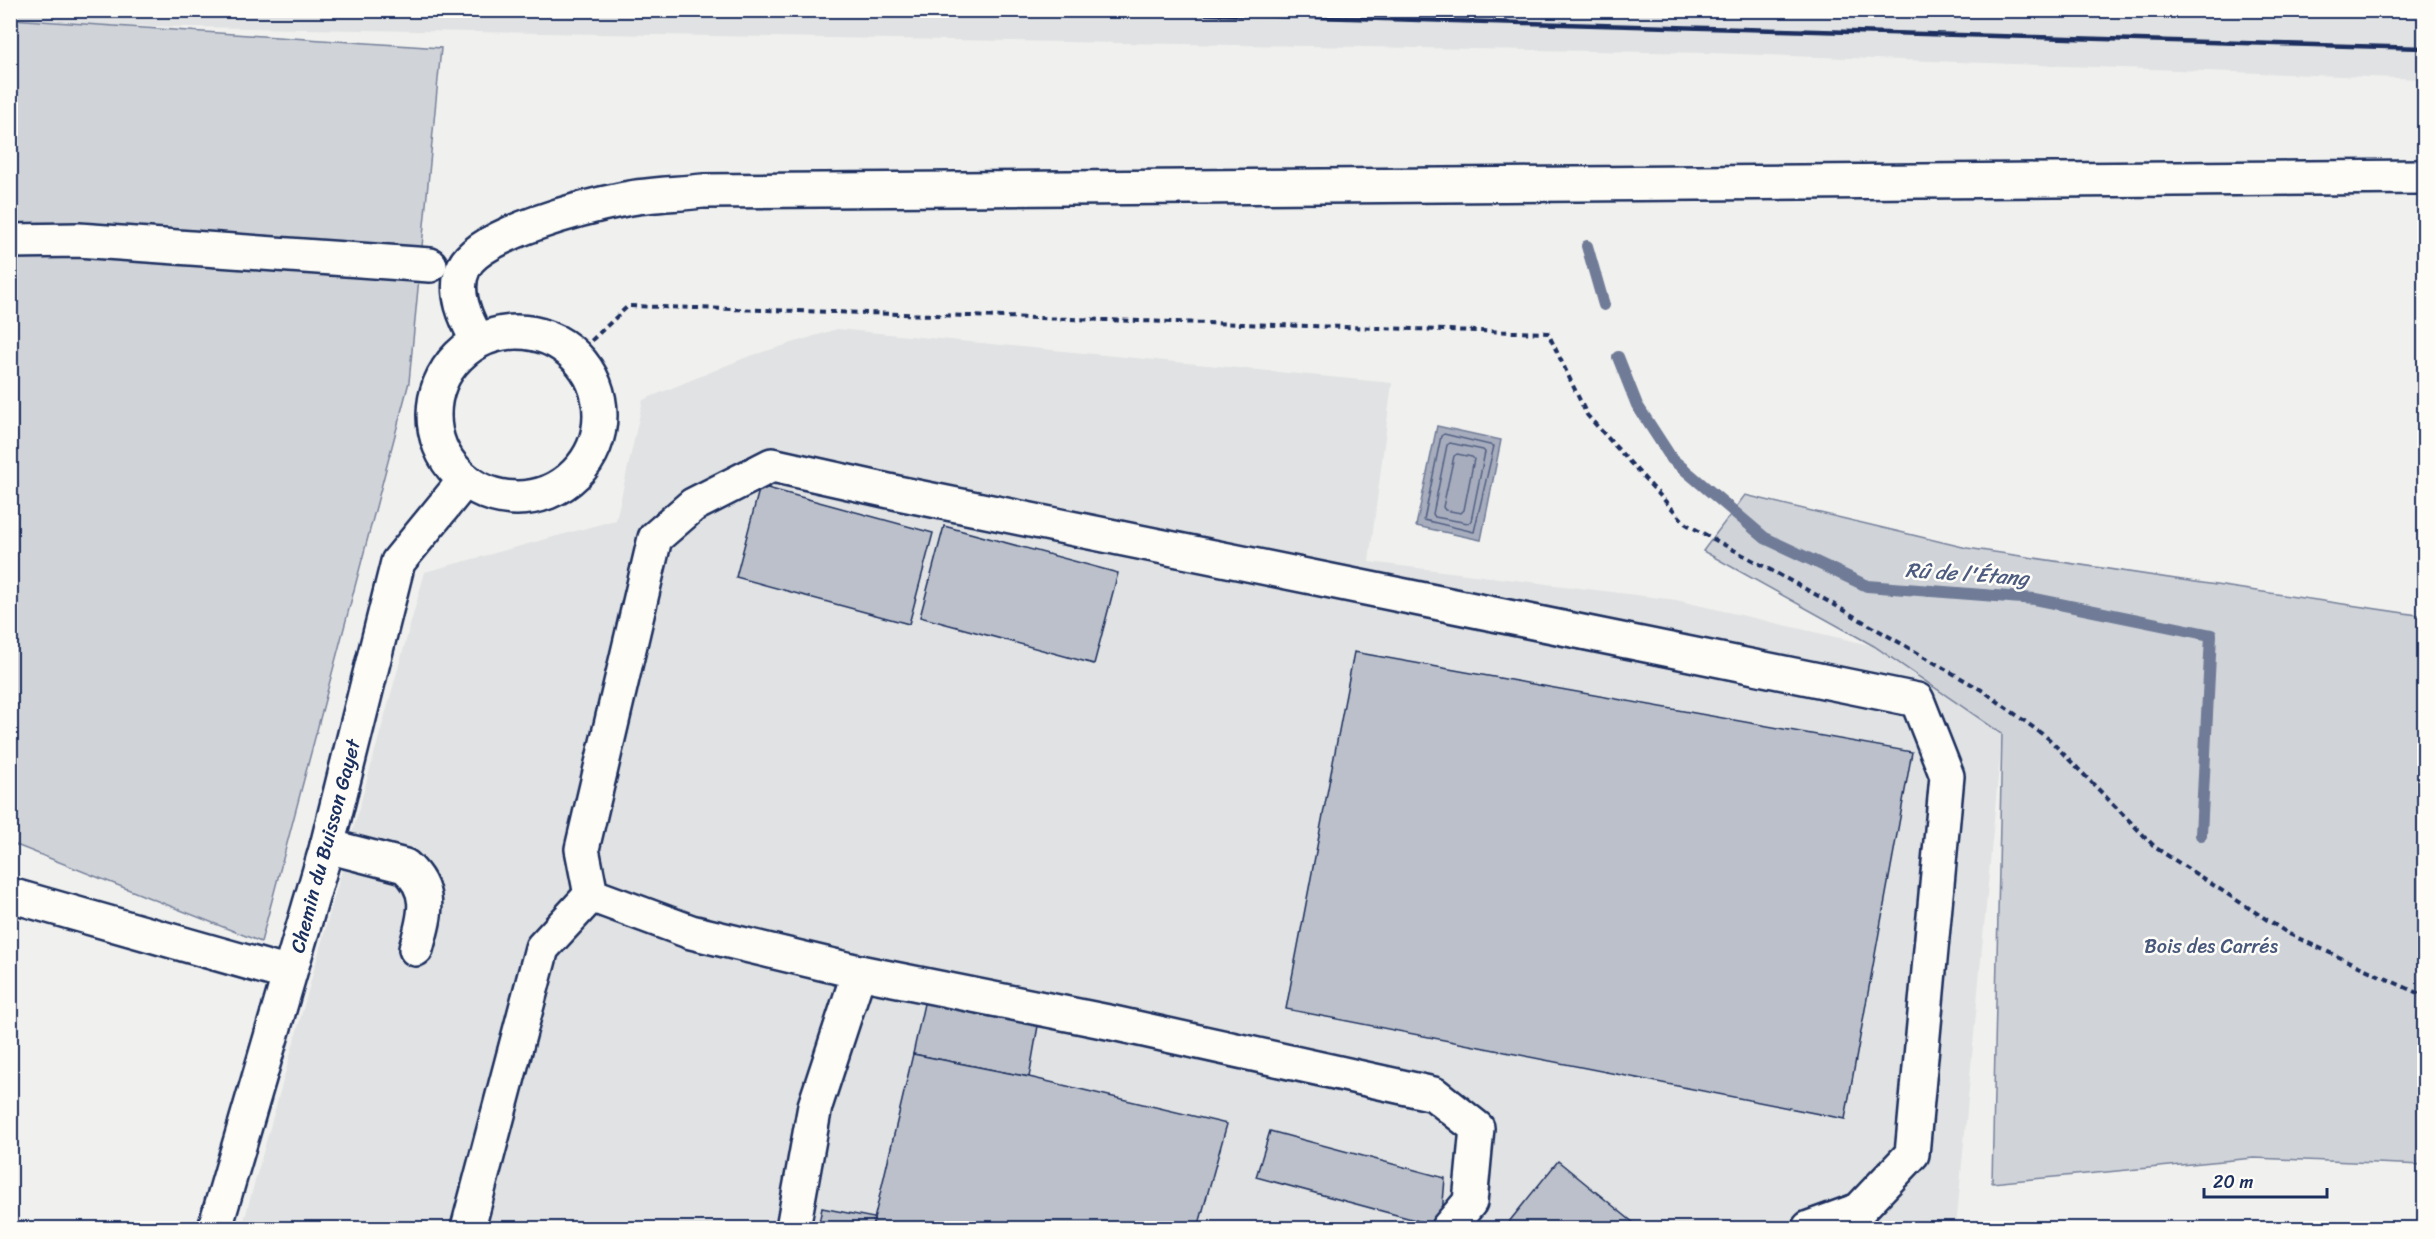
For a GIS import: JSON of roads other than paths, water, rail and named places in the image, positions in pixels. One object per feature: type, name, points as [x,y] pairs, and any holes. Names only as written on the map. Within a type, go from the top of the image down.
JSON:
[{"type":"street","points":[[478,341],[467,321],[459,293],[463,267],[472,256],[492,241],[525,226],[626,199],[703,191],[2424,177]]},
{"type":"street","points":[[10,241],[78,240],[430,265]]},
{"type":"street","points":[[503,332],[530,332],[555,340],[576,355],[593,378],[601,405],[599,433],[588,460],[569,480],[544,494],[517,499],[489,494],[465,480],[446,459],[435,434],[434,406],[441,378],[456,357],[478,341],[503,332]]},
{"type":"street","points":[[591,895],[582,849],[655,538],[693,505],[772,465],[898,493],[1917,700],[1947,776],[1912,1154],[1859,1210],[1809,1228]]},
{"type":"street","name":"Chemin du Buisson Gayet","points":[[215,1228],[327,846],[398,562],[465,480]]},
{"type":"street","points":[[327,846],[405,866],[414,875],[422,887],[425,900],[425,914],[416,949]]},
{"type":"street","points":[[10,895],[290,974]]},
{"type":"street","points":[[591,895],[691,932],[859,972],[1113,1023],[1434,1094],[1478,1128],[1470,1202],[1448,1228]]},
{"type":"street","points":[[468,1228],[542,948],[591,895]]},
{"type":"street","points":[[793,1228],[815,1106],[859,972]]},
{"type":"water","points":[[1437,426],[1501,440],[1481,540],[1416,526]]},
{"type":"waterway","name":"Rû de l'Étang","points":[[1587,246],[1604,305]]},
{"type":"waterway","name":"Rû de l'Étang","points":[[1618,357],[1637,405],[1672,459],[1765,538],[1867,586],[2035,599],[2211,635],[2201,835]]},
{"type":"railway","points":[[1062,10],[2424,48]]},
{"type":"park label","name":"Bois des Carrés","points":[[2211,946]]}]
